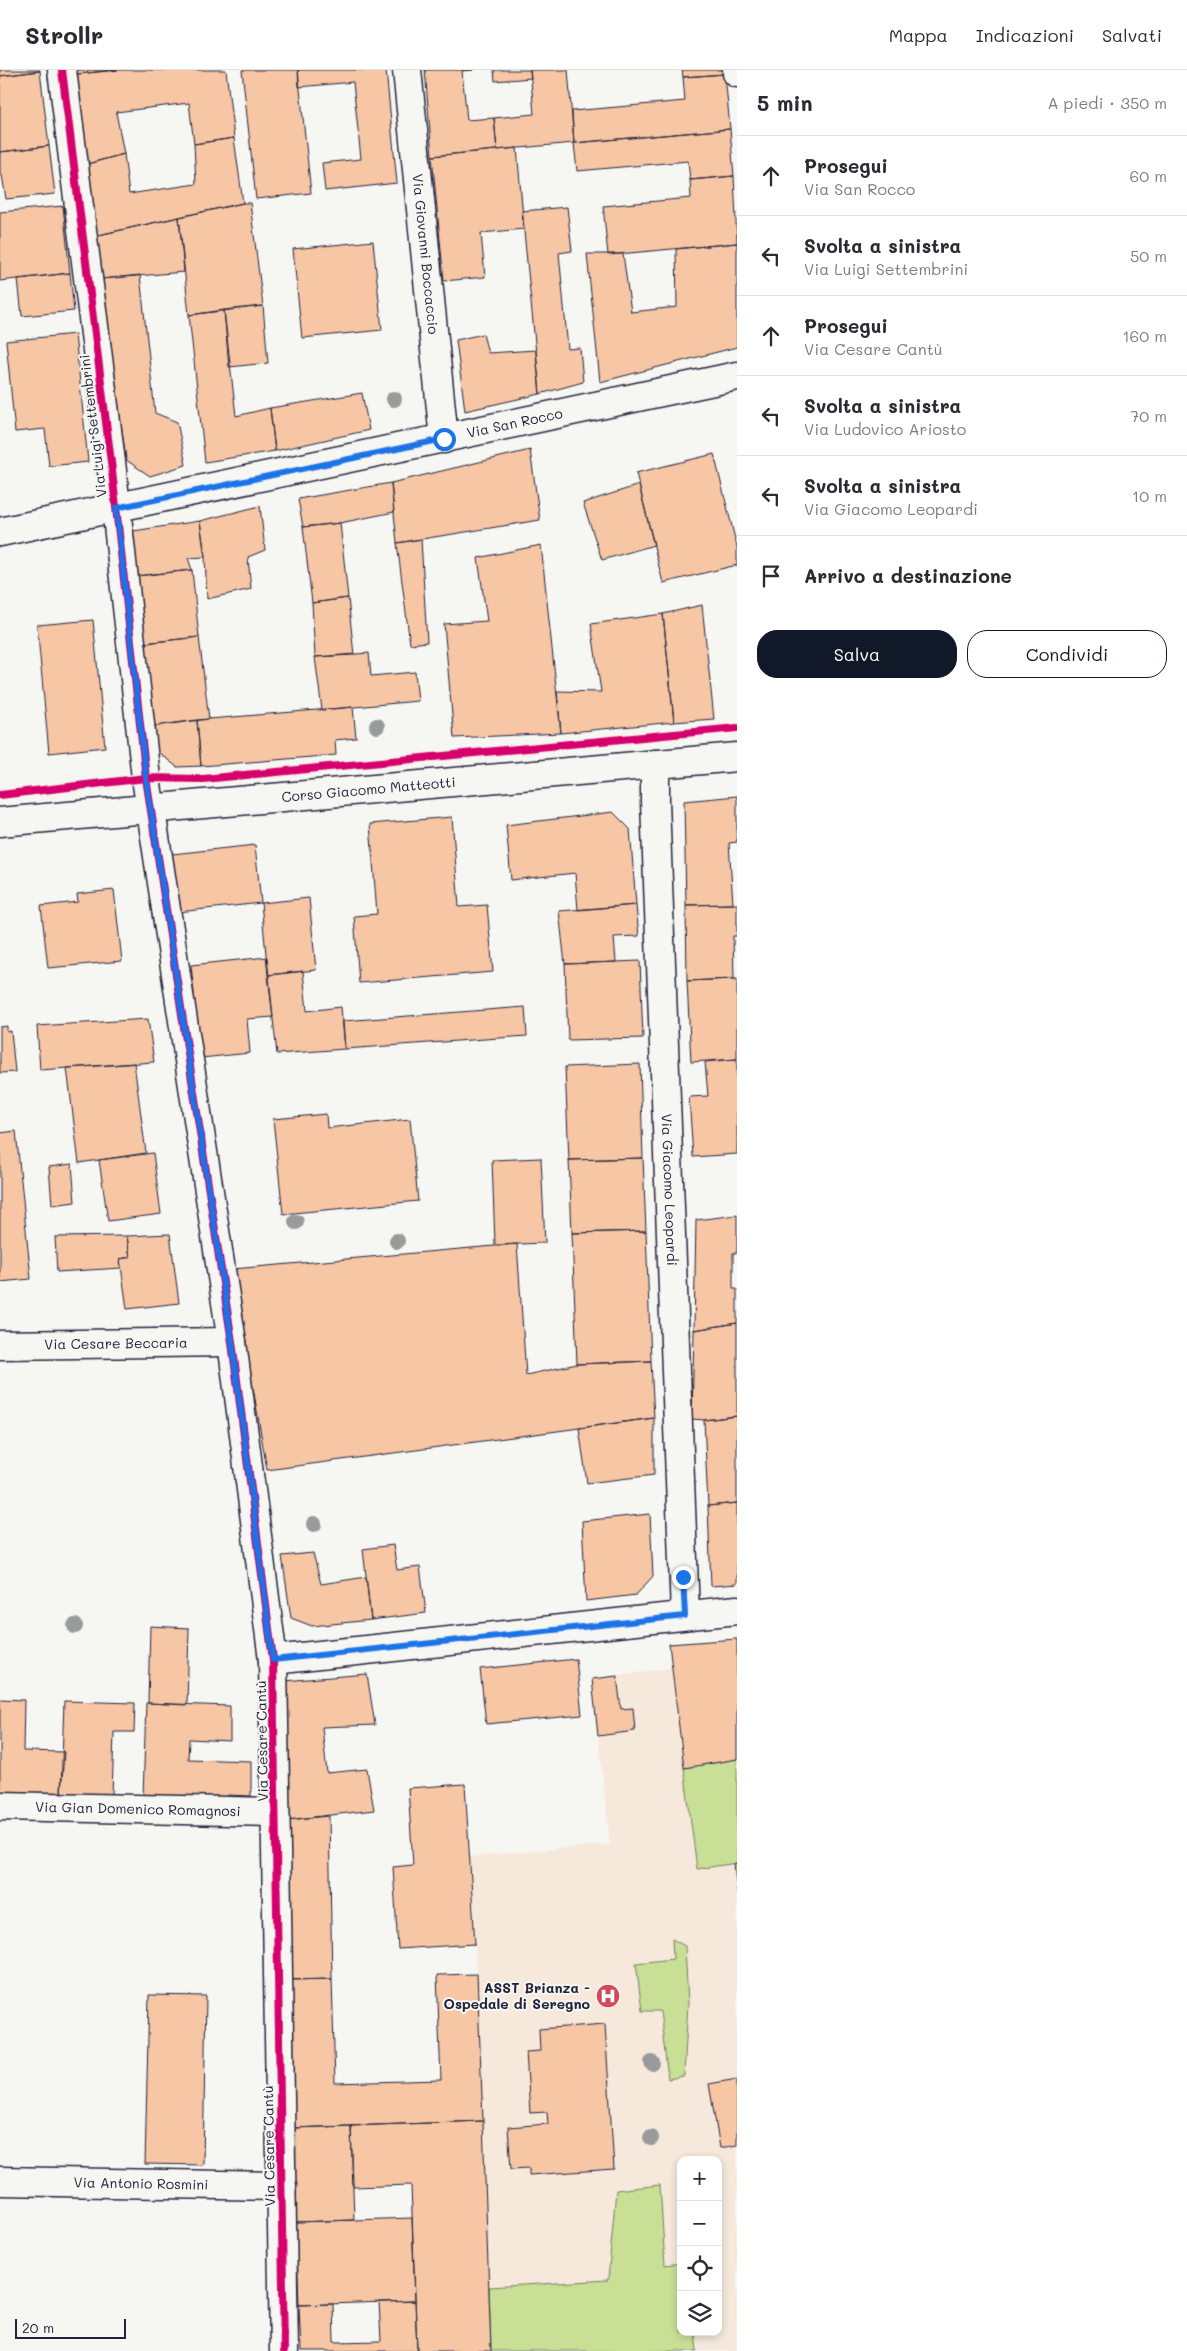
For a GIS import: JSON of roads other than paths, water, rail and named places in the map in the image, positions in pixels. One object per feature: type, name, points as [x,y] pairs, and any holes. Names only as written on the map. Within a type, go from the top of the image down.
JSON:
[{"type":"street","name":"Via Luigi Settembrini","points":[[62,70],[116,508],[150,809]]},
{"type":"street","name":"Via Giovanni Boccaccio","points":[[407,70],[444,439]]},
{"type":"street","name":"Via San Rocco","points":[[0,532],[737,376]]},
{"type":"street","name":"Corso Giacomo Matteotti","points":[[0,822],[737,757]]},
{"type":"street","name":"Via Giacomo Leopardi","points":[[655,764],[685,1616]]},
{"type":"street","name":"Via Cesare Cantù","points":[[150,809],[232,1342],[273,1660],[284,2351]]},
{"type":"street","name":"Via Cesare Beccaria","points":[[0,1344],[232,1342]]},
{"type":"street","points":[[273,1660],[737,1610]]},
{"type":"street","name":"Via Gian Domenico Romagnosi","points":[[0,1806],[275,1812]]},
{"type":"street","name":"Via Antonio Rosmini","points":[[0,2181],[282,2186]]},
{"type":"place","name":"ASST Brianza - Ospedale di Seregno","points":[[608,1996]]}]
